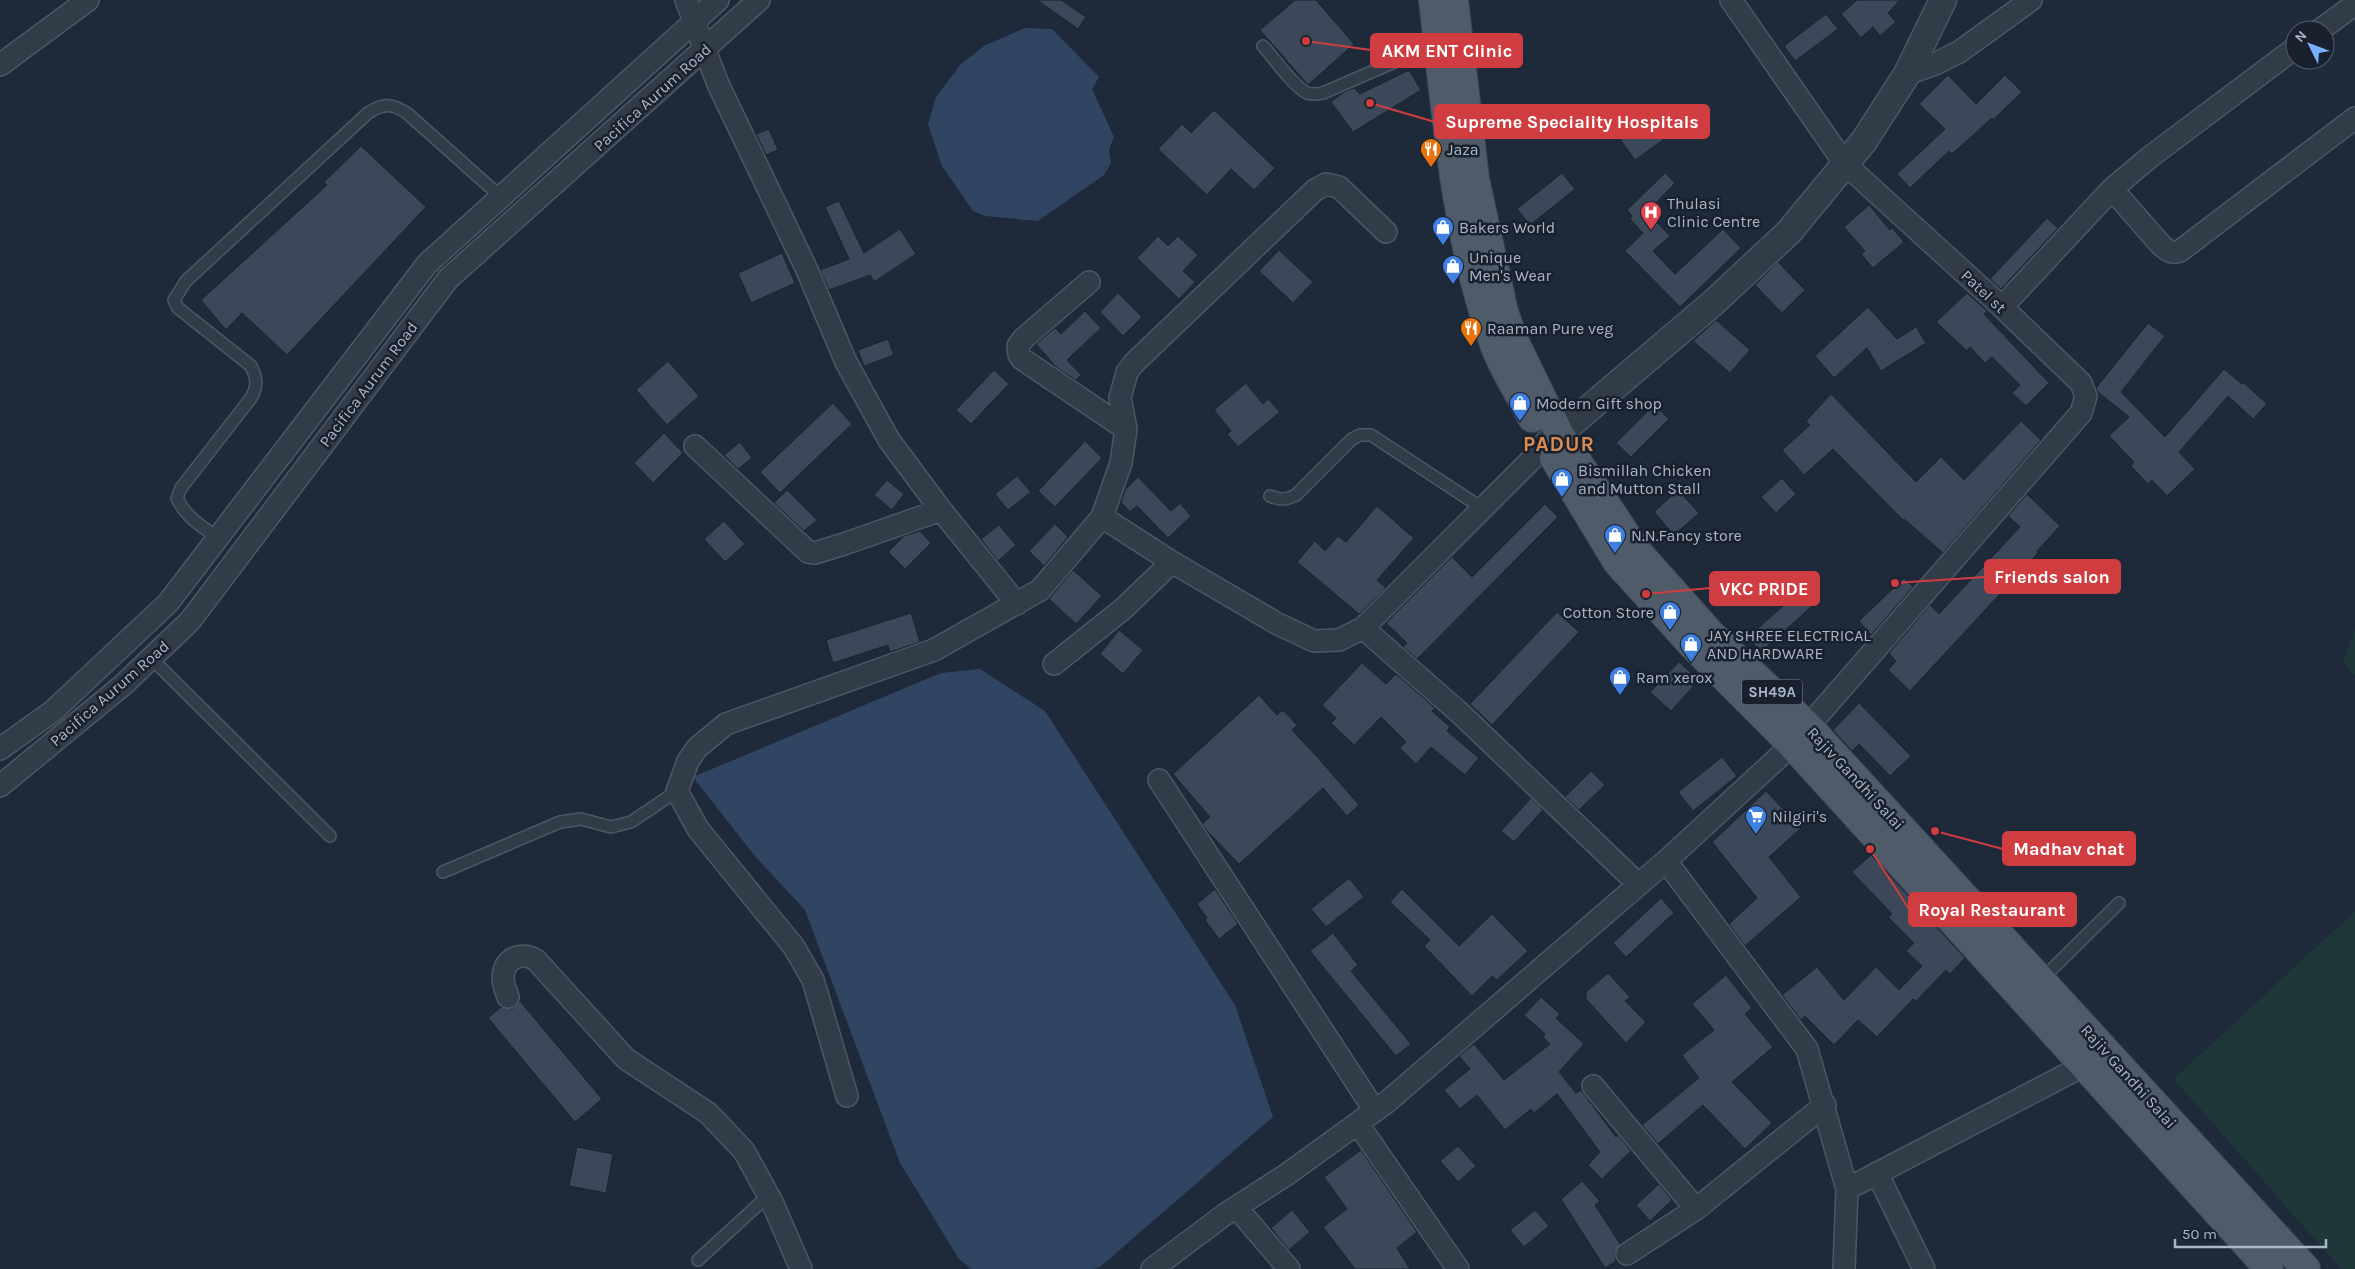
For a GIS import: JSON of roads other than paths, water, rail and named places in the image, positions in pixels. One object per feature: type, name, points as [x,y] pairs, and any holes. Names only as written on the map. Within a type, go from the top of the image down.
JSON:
[{"type":"main road","name":"Rajiv Gandhi Salai","points":[[1433,0],[1445,113],[1461,213],[1479,301],[1494,346],[1553,440],[1637,551],[1801,736],[2083,1066],[2269,1269]]},
{"type":"main road","name":"Rajiv Gandhi Salai","points":[[1454,0],[1475,179],[1504,312],[1553,440]]},
{"type":"main road","name":"Rajiv Gandhi Salai","points":[[1801,736],[2041,980],[2306,1269]]},
{"type":"street","points":[[0,65],[88,0]]},
{"type":"street","points":[[686,0],[718,84],[807,270],[846,362],[889,440],[941,510],[1017,604]]},
{"type":"street","name":"Pacifica Aurum Road","points":[[0,749],[53,711],[168,604],[427,264],[718,0]]},
{"type":"street","name":"Pacifica Aurum Road","points":[[0,786],[123,685],[190,621],[448,279],[759,0]]},
{"type":"street","name":"Patel st","points":[[1152,1269],[1236,1207],[1286,1175],[1375,1111],[1666,861],[1801,736],[2081,413],[2086,396],[2081,383],[2002,307],[1845,164],[1730,0]]},
{"type":"street","points":[[1102,517],[1172,562],[1276,623],[1314,641],[1339,640],[1362,628],[1553,440],[1713,303],[1789,232],[1864,141],[1907,74],[1943,0]]},
{"type":"street","points":[[1907,74],[1935,64],[1959,52],[2031,0]]},
{"type":"street","points":[[2333,20],[2349,8]]},
{"type":"street","points":[[2002,307],[2112,189],[2150,157],[2285,56]]},
{"type":"street","points":[[2112,189],[2161,245],[2168,252],[2174,253],[2188,245],[2355,118]]},
{"type":"street","points":[[847,1096],[813,980],[794,947],[698,829],[677,791],[688,761],[697,748],[726,724],[934,650],[1040,590],[1102,517],[1121,463],[1126,429],[1120,398],[1127,372],[1134,363],[1315,190],[1326,184],[1339,188],[1386,232]]},
{"type":"street","points":[[1089,282],[1023,340],[1018,346],[1019,355],[1022,360],[1126,429]]},
{"type":"street","points":[[695,446],[808,552],[815,553],[844,544],[941,510]]},
{"type":"street","points":[[1054,664],[1123,609],[1172,562]]},
{"type":"street","points":[[168,604],[190,621]]},
{"type":"street","points":[[1362,628],[1462,715],[1638,884]]},
{"type":"street","points":[[1159,780],[1375,1111]]},
{"type":"street","points":[[1666,861],[1807,1049],[1825,1105],[1847,1189],[1844,1269]]},
{"type":"street","points":[[508,997],[503,978],[505,968],[510,960],[519,955],[528,955],[536,960],[626,1058],[708,1113],[744,1151],[768,1195],[801,1269]]},
{"type":"street","points":[[1847,1189],[2083,1066]]},
{"type":"street","points":[[1593,1086],[1696,1209]]},
{"type":"street","points":[[1627,1254],[1696,1209],[1825,1105]]},
{"type":"street","points":[[1358,1124],[1458,1269]]},
{"type":"street","points":[[1877,1173],[1924,1269]]},
{"type":"street","points":[[1236,1207],[1289,1269]]},
{"type":"lane","points":[[1264,46],[1300,88],[1308,93],[1315,94],[1323,93],[1438,43]]},
{"type":"lane","points":[[219,538],[189,516],[182,509],[177,498],[181,488],[257,388],[255,375],[250,366],[178,308],[174,300],[186,282],[368,113],[379,106],[395,105],[408,114],[501,197]]},
{"type":"lane","points":[[1270,496],[1278,499],[1287,499],[1296,495],[1352,439],[1360,435],[1371,436],[1482,508]]},
{"type":"lane","points":[[151,658],[330,836]]},
{"type":"lane","points":[[444,872],[560,822],[581,819],[612,827],[631,822],[677,791]]},
{"type":"lane","points":[[2041,980],[2119,903]]},
{"type":"lane","points":[[698,1260],[768,1195]]},
{"type":"water","points":[[1025,28],[1052,29],[1099,77],[1092,89],[1114,137],[1109,150],[1111,163],[1104,175],[1038,221],[985,216],[973,211],[942,166],[928,124],[936,97],[961,64],[984,46]]},
{"type":"water","points":[[980,669],[1045,711],[1235,1005],[1273,1117],[1100,1267],[1093,1269],[971,1269],[959,1259],[900,1163],[805,910],[754,855],[693,777],[941,673]]},
{"type":"place","name":"AKM ENT Clinic","points":[[1306,41]]},
{"type":"place","name":"Supreme Speciality Hospitals","points":[[1370,103]]},
{"type":"place","name":"Jaza","points":[[1431,168]]},
{"type":"place","name":"Thulasi Clinic Centre","points":[[1651,231]]},
{"type":"place","name":"Bakers World","points":[[1443,246]]},
{"type":"place","name":"Unique Men's Wear","points":[[1453,285]]},
{"type":"place","name":"Raaman Pure veg","points":[[1471,347]]},
{"type":"place","name":"Modern Gift shop","points":[[1520,422]]},
{"type":"place","name":"Bismillah Chicken and Mutton Stall","points":[[1562,498]]},
{"type":"place","name":"N.N.Fancy store","points":[[1615,554]]},
{"type":"place","name":"Friends salon","points":[[1895,583]]},
{"type":"place","name":"VKC PRIDE","points":[[1646,594]]},
{"type":"place","name":"Cotton Store","points":[[1670,631]]},
{"type":"place","name":"JAY SHREE ELECTRICAL AND HARDWARE","points":[[1691,663]]},
{"type":"place","name":"Ram xerox","points":[[1620,696]]},
{"type":"place","name":"Madhav chat","points":[[1935,831]]},
{"type":"place","name":"Nilgiri's","points":[[1756,835]]},
{"type":"place","name":"Royal Restaurant","points":[[1870,849]]},
{"type":"district","name":"PADUR","points":[[1559,444]]}]
